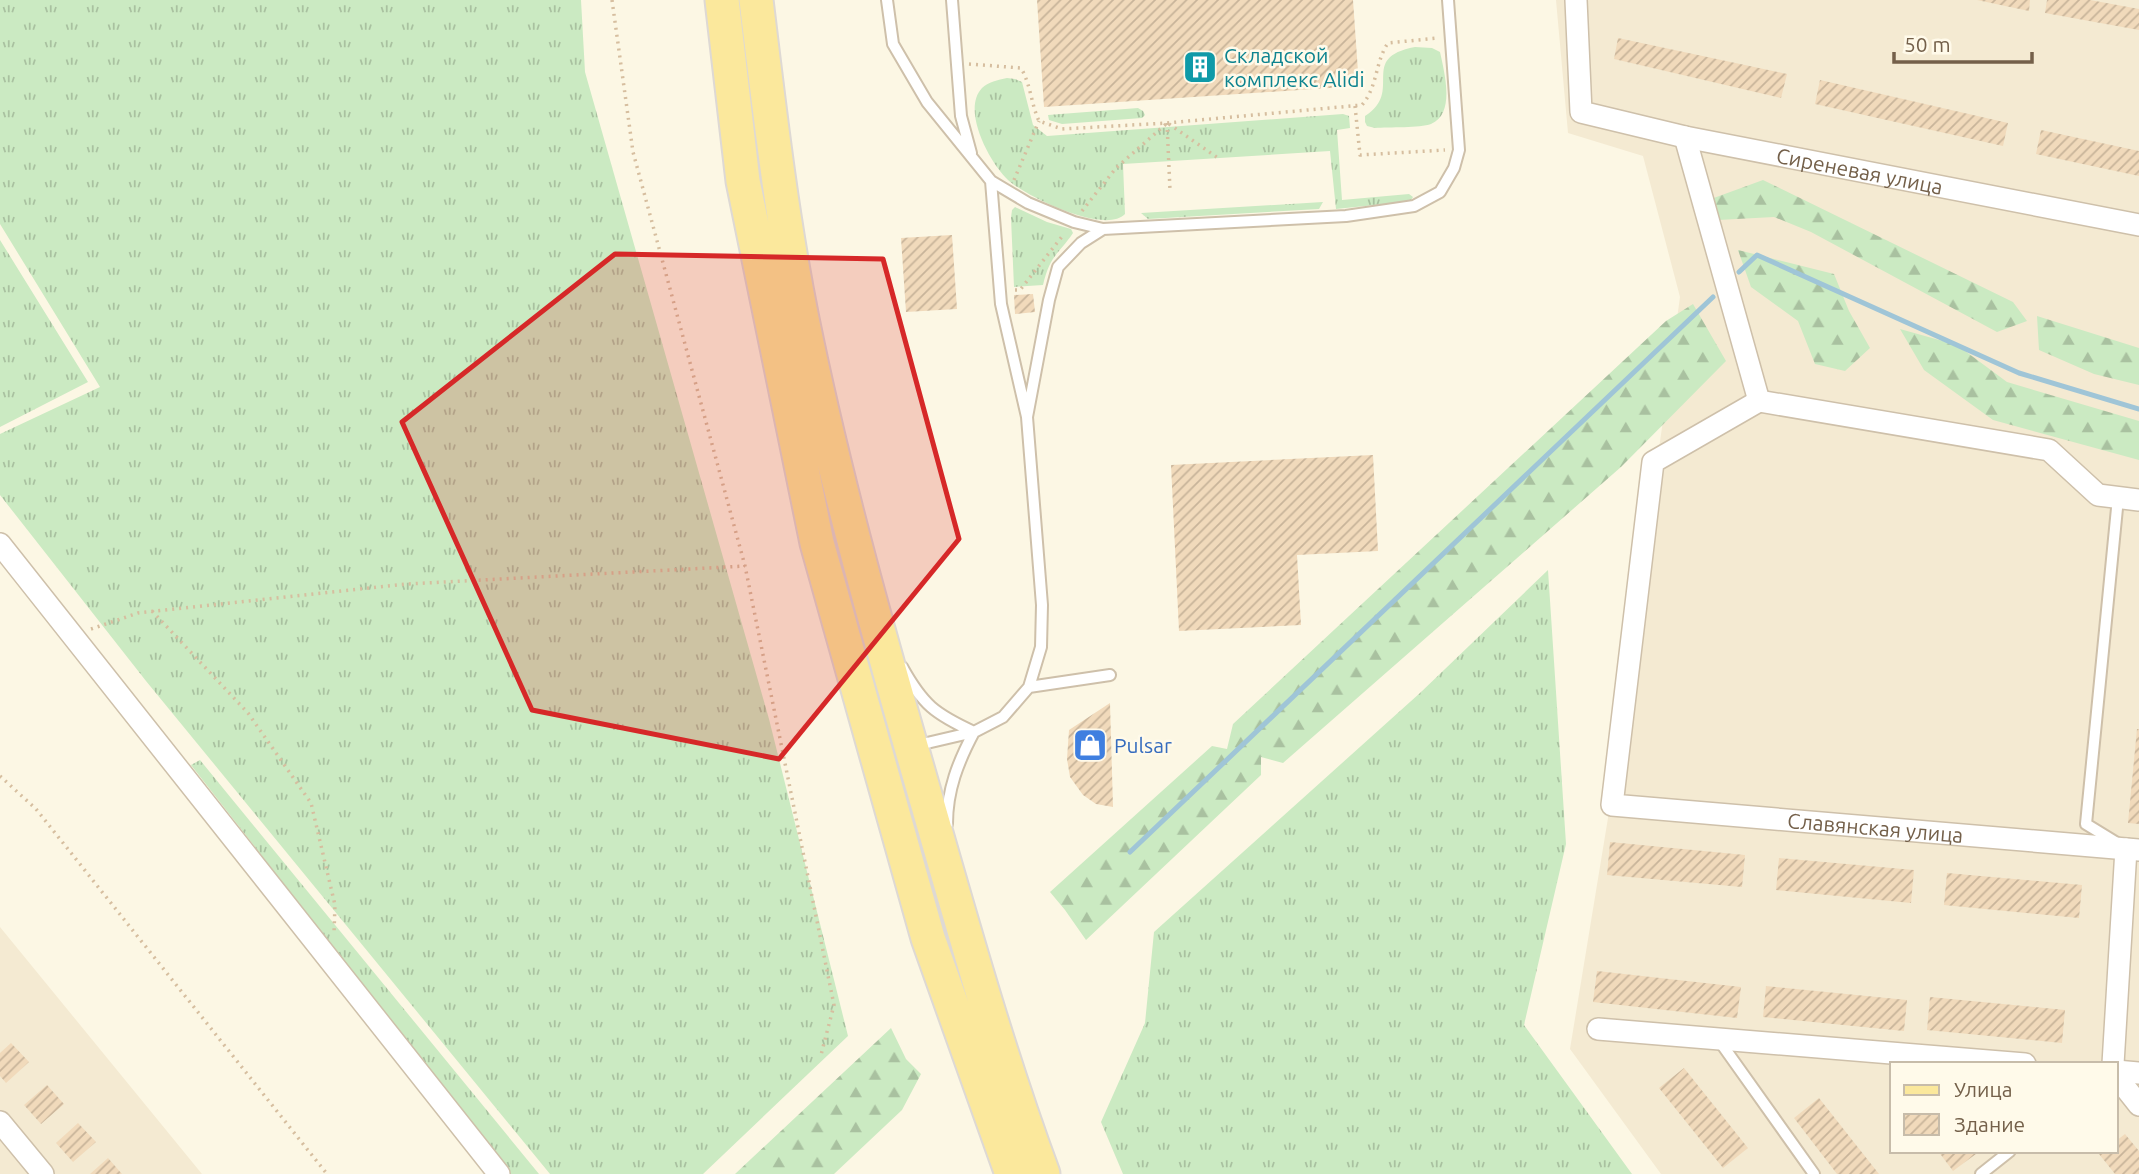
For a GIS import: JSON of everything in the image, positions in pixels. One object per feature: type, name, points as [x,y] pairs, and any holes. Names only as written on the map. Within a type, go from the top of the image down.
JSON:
[{"type":"main road","points":[[722,0],[743,181],[817,543],[928,938],[1012,1174]]},
{"type":"main road","points":[[756,0],[778,171],[802,319],[863,573],[972,958],[1022,1117],[1043,1174]]},
{"type":"main road","points":[[874,753],[911,746]]},
{"type":"street","name":"Сиреневая улица","points":[[1576,0],[1581,112],[1685,137],[2139,225]]},
{"type":"street","points":[[1685,137],[1759,401],[2049,450],[2098,495],[2129,499]]},
{"type":"street","name":"Славянская улица","points":[[1759,401],[1653,462],[1612,806],[2133,849]]},
{"type":"street","points":[[0,544],[499,1174]]},
{"type":"street","points":[[2113,1062],[2133,849]]},
{"type":"street","points":[[1598,1029],[2000,1062]]},
{"type":"street","points":[[2118,1073],[2139,1073]]},
{"type":"street","points":[[2118,1076],[2139,1105]]},
{"type":"street","points":[[0,1122],[43,1174]]},
{"type":"lane","points":[[887,0],[893,44],[927,102],[991,181],[1028,203],[1103,229],[1346,216],[1413,206],[1440,192],[1454,168],[1459,150],[1448,0]]},
{"type":"lane","points":[[952,0],[961,116],[974,160]]},
{"type":"lane","points":[[911,746],[974,732],[1003,717],[1030,687],[1041,647],[1042,605],[1027,417],[1001,304],[991,181]]},
{"type":"lane","points":[[1027,417],[1049,300],[1058,267],[1081,243],[1103,229]]},
{"type":"lane","points":[[2129,499],[2086,824],[2133,849]]},
{"type":"lane","points":[[863,573],[898,659],[916,692],[943,717],[974,732]]},
{"type":"lane","points":[[1030,687],[1110,675]]},
{"type":"lane","points":[[972,958],[947,834],[947,821],[952,780],[960,757],[974,732]]},
{"type":"lane","points":[[1717,1039],[1814,1174]]},
{"type":"lane","points":[[1981,1174],[2007,1153]]},
{"type":"path","points":[[612,0],[633,152],[745,566],[834,1005],[821,1055]]},
{"type":"path","points":[[957,63],[1021,68],[1028,81],[1039,121],[1062,129],[1362,105],[1371,95],[1380,54],[1388,43],[1451,36]]},
{"type":"path","points":[[1355,106],[1360,155],[1459,150]]},
{"type":"path","points":[[1009,192],[1039,121]]},
{"type":"path","points":[[1167,122],[1218,158]]},
{"type":"path","points":[[1167,122],[1170,190]]},
{"type":"path","points":[[72,635],[138,613],[407,584],[745,566]]},
{"type":"path","points":[[152,611],[248,713],[311,803],[335,905],[334,939],[319,947]]},
{"type":"path","points":[[0,776],[36,809],[327,1174]]},
{"type":"highlighted area","points":[[615,254],[883,259],[959,539],[779,759],[532,710],[402,422]]},
{"type":"shaded area","points":[[1556,0],[2139,0],[2139,1174],[1661,1174],[1570,1049],[1608,818],[1680,297],[1643,156],[1568,133]]},
{"type":"shaded area","points":[[0,927],[202,1174],[0,1174]]},
{"type":"green space","points":[[0,0],[581,0],[585,72],[769,719],[848,1036],[703,1174],[550,1174],[146,681],[0,495],[0,434],[100,387],[0,224]]},
{"type":"green space","points":[[1415,47],[1432,48],[1440,52],[1446,91],[1444,111],[1439,119],[1426,125],[1375,128],[1367,126],[1365,116],[1382,96],[1384,67],[1388,59],[1398,52]]},
{"type":"green space","points":[[1007,78],[1022,82],[1033,125],[1047,136],[1343,114],[1349,116],[1350,128],[1337,130],[1342,200],[1409,194],[1413,197],[1404,202],[1336,209],[1330,151],[1123,164],[1125,214],[1115,219],[1084,217],[1031,195],[1008,180],[993,162],[976,122],[976,98],[984,86]]},
{"type":"green space","points":[[1138,108],[1145,115],[1142,118],[1062,124],[1049,120],[1048,115]]},
{"type":"green space","points":[[1763,180],[2013,302],[2027,321],[1997,332],[1811,232],[1774,217],[1718,220],[1711,199]]},
{"type":"green space","points":[[1323,202],[1319,209],[1148,219],[1141,213]]},
{"type":"green space","points":[[1015,207],[1047,222],[1071,229],[1073,233],[1052,261],[1043,285],[1014,287],[1011,218]]},
{"type":"green space","points":[[0,240],[88,382],[0,427]]},
{"type":"green space","points":[[1738,250],[1834,274],[1849,311],[1870,348],[1845,371],[1815,364],[1798,321],[1751,287]]},
{"type":"green space","points":[[1693,304],[1726,361],[1621,467],[1283,763],[1261,757],[1261,775],[1086,940],[1050,892],[1212,746],[1227,749],[1233,724],[1666,321]]},
{"type":"green space","points":[[2037,316],[2139,348],[2139,385],[2094,374],[2039,350]]},
{"type":"green space","points":[[1900,329],[1957,345],[2007,382],[2139,421],[2139,460],[1993,420],[1924,370]]},
{"type":"green space","points":[[1548,570],[1566,844],[1524,1025],[1632,1174],[1123,1174],[1101,1122],[1145,1023],[1154,932],[1420,693]]},
{"type":"green space","points":[[200,760],[539,1174],[510,1174],[191,765]]},
{"type":"green space","points":[[891,1028],[906,1059],[921,1074],[902,1110],[834,1174],[735,1174]]},
{"type":"building","name":"Складской комплекс Alidi","points":[[1037,0],[1353,0],[1359,86],[1044,107]]},
{"type":"building","points":[[1977,0],[2030,0],[2029,11]]},
{"type":"building","points":[[2047,0],[2090,0],[2139,9],[2139,30],[2045,13]]},
{"type":"building","points":[[1618,38],[1787,74],[1781,98],[1614,59]]},
{"type":"building","points":[[1820,80],[2008,123],[2003,146],[1815,104]]},
{"type":"building","points":[[2041,130],[2139,151],[2139,176],[2036,154]]},
{"type":"building","points":[[952,235],[957,309],[906,312],[901,238]]},
{"type":"building","points":[[1033,294],[1035,312],[1015,314],[1014,295]]},
{"type":"building","points":[[1373,455],[1378,551],[1297,555],[1301,625],[1179,631],[1171,465]]},
{"type":"building","name":"Pulsar","points":[[1110,703],[1113,807],[1096,804],[1083,795],[1070,777],[1067,759],[1069,730]]},
{"type":"building","points":[[2139,729],[2139,824],[2128,823]]},
{"type":"building","points":[[1610,842],[1745,855],[1742,887],[1607,875]]},
{"type":"building","points":[[1779,858],[1914,870],[1911,903],[1776,890]]},
{"type":"building","points":[[1947,873],[2082,885],[2079,918],[1944,905]]},
{"type":"building","points":[[1597,971],[1741,987],[1737,1018],[1593,1002]]},
{"type":"building","points":[[1766,986],[1907,1000],[1904,1031],[1763,1017]]},
{"type":"building","points":[[1930,997],[2065,1010],[2062,1043],[1927,1030]]},
{"type":"building","points":[[11,1043],[29,1062],[6,1083],[0,1076],[0,1053]]},
{"type":"building","points":[[1684,1068],[1748,1148],[1723,1168],[1659,1088]]},
{"type":"building","points":[[47,1085],[64,1104],[41,1124],[24,1105]]},
{"type":"building","points":[[1819,1098],[1879,1174],[1837,1174],[1794,1118]]},
{"type":"building","points":[[78,1123],[96,1142],[73,1162],[56,1143]]},
{"type":"building","points":[[2125,1134],[2139,1151],[2139,1174],[2115,1174],[2099,1154],[2118,1153],[2118,1139]]},
{"type":"building","points":[[1940,1153],[1977,1153],[1953,1171]]},
{"type":"building","points":[[108,1158],[122,1174],[90,1174]]},
{"type":"waterway","points":[[1739,272],[1757,255],[2019,373],[2139,409]]},
{"type":"waterway","points":[[1130,852],[1713,297]]},
{"type":"place","name":"Складской комплекс Alidi","points":[[1200,67]]},
{"type":"place","name":"Pulsar","points":[[1090,745]]}]
